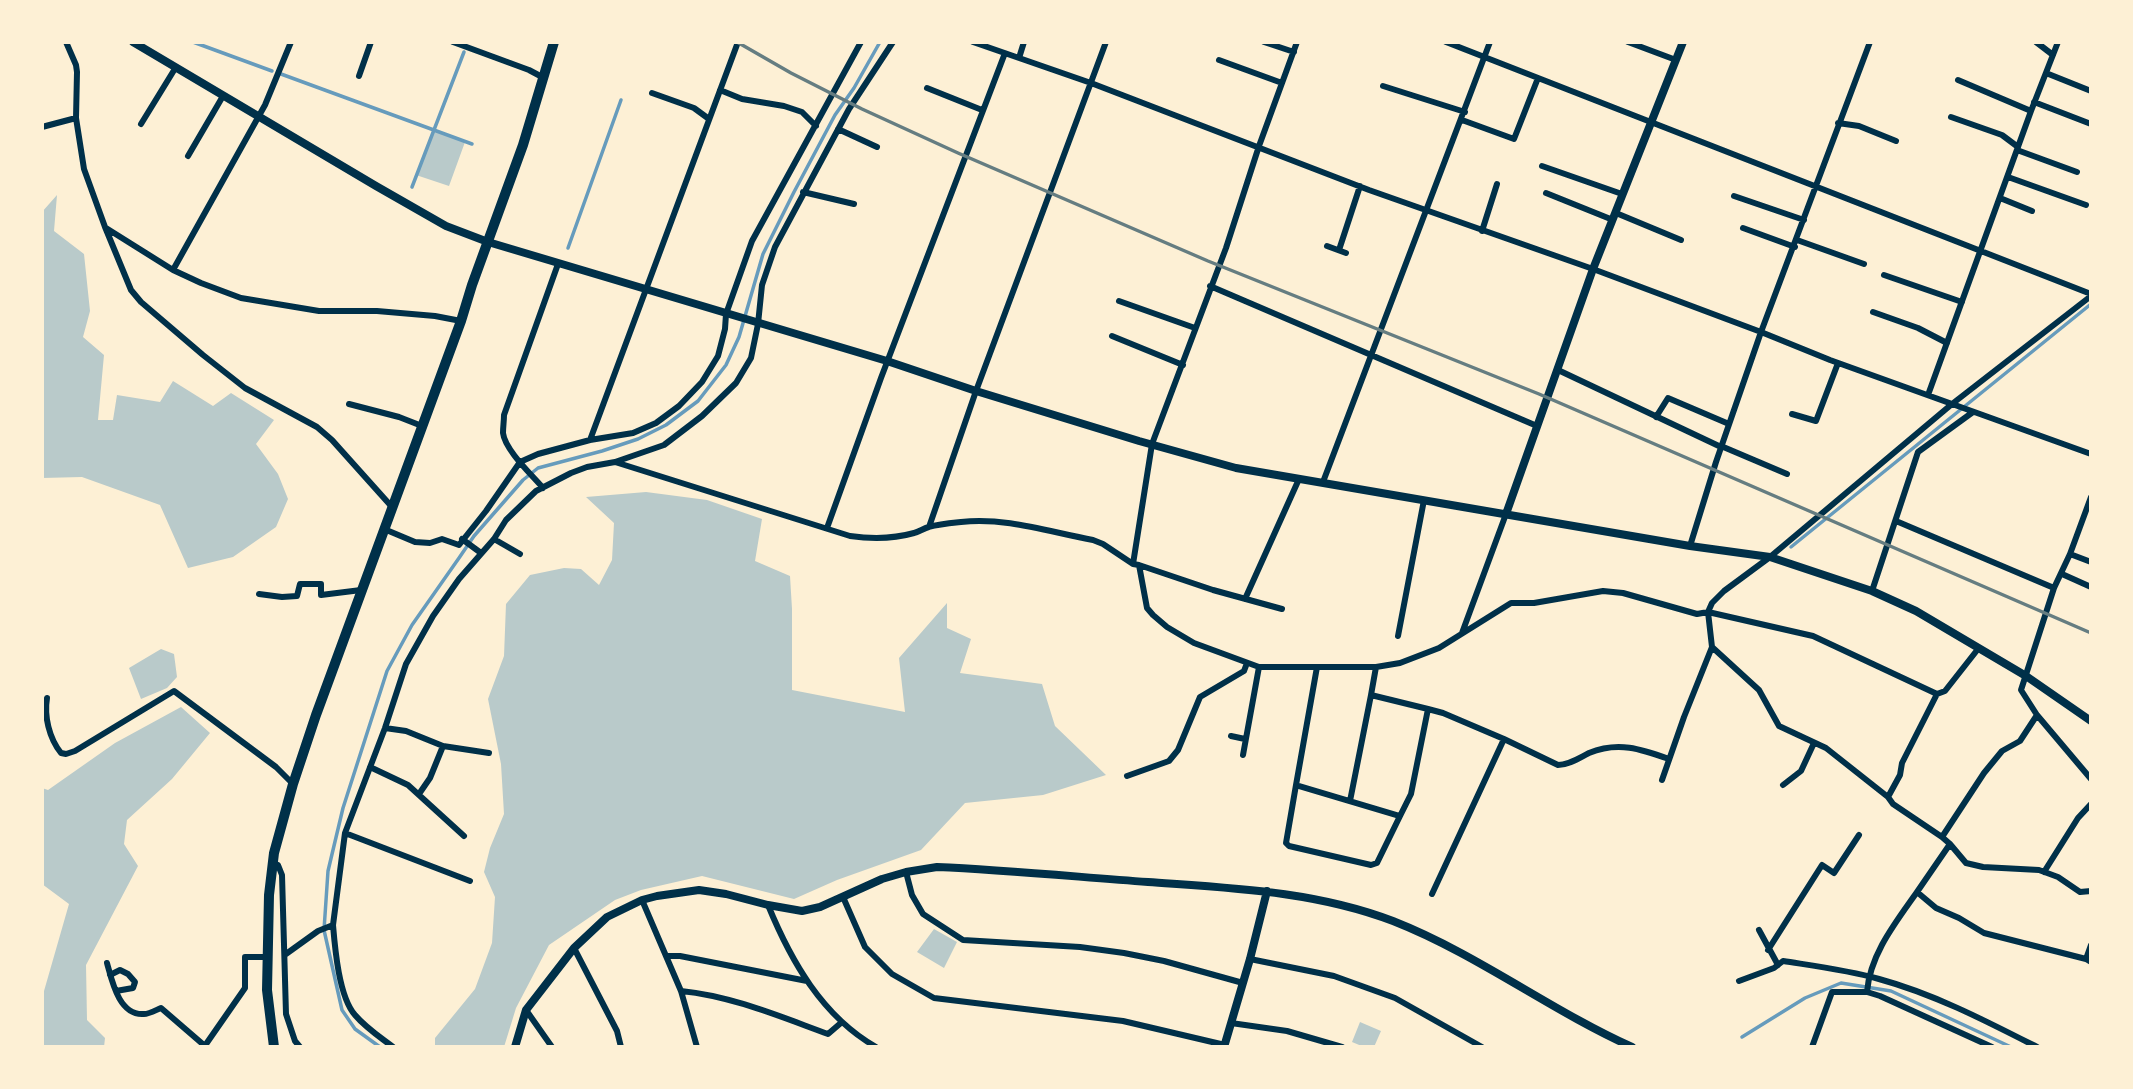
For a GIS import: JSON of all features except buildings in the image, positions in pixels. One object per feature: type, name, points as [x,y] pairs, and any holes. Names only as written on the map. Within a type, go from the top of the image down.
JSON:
[{"type":"highway","points":[[274,1047],[267,990],[269,895],[273,863],[293,784],[523,145],[554,42]]},
{"type":"street","points":[[66,42],[77,72],[76,118],[84,169],[131,290],[141,302],[245,387],[317,427],[392,507]]},
{"type":"street","points":[[134,42],[446,226],[488,242],[1236,468],[1690,546],[1770,557],[1872,591],[1916,611],[2026,676],[2091,721]]},
{"type":"street","points":[[173,270],[265,105],[291,42]]},
{"type":"street","points":[[359,76],[371,42]]},
{"type":"street","points":[[453,42],[544,78]]},
{"type":"street","points":[[590,440],[738,42]]},
{"type":"street","points":[[383,529],[415,542],[430,544],[442,539],[458,545],[520,462],[538,454],[590,440],[633,433],[656,423],[702,382],[718,356],[752,242],[861,42]]},
{"type":"street","points":[[393,1047],[354,1014],[348,1005],[331,925],[345,833],[406,664],[433,616],[479,552],[494,539],[506,520],[536,491],[587,467],[615,462],[664,445],[702,416],[736,383],[751,358],[762,285],[775,247],[866,80],[893,42]]},
{"type":"street","points":[[973,42],[1091,83],[1360,186],[1593,269],[1838,363],[2091,454]]},
{"type":"street","points":[[1019,58],[1024,42]]},
{"type":"street","points":[[929,527],[976,391],[1106,42]]},
{"type":"street","points":[[1264,42],[1294,52]]},
{"type":"street","points":[[1297,42],[1226,248],[1153,444],[1136,564],[1147,608],[1153,615],[1194,643],[1259,667],[1376,667],[1400,663],[1439,648],[1511,603],[1534,603],[1603,591],[1623,593],[1697,614],[1708,612],[1813,636],[1937,694]]},
{"type":"street","points":[[1446,42],[2091,295],[1712,603],[1708,612],[1712,647],[1662,780]]},
{"type":"street","points":[[1323,482],[1490,42]]},
{"type":"street","points":[[1628,42],[1676,60]]},
{"type":"street","points":[[1462,633],[1593,269],[1683,42]]},
{"type":"street","points":[[1690,546],[1761,332],[1870,42]]},
{"type":"street","points":[[2036,42],[2053,55]]},
{"type":"street","points":[[1928,395],[2034,102],[2059,42]]},
{"type":"street","points":[[827,528],[887,361],[1005,53]]},
{"type":"street","points":[[1219,60],[1282,83]]},
{"type":"street","points":[[141,124],[176,67]]},
{"type":"street","points":[[2046,73],[2091,91]]},
{"type":"street","points":[[1462,120],[1514,139],[1538,78]]},
{"type":"street","points":[[1958,80],[2031,111]]},
{"type":"street","points":[[1383,86],[1465,112]]},
{"type":"street","points":[[927,88],[982,110]]},
{"type":"street","points":[[720,90],[742,99],[802,112],[816,126]]},
{"type":"street","points":[[652,93],[694,108],[709,119]]},
{"type":"street","points":[[188,156],[223,96]]},
{"type":"street","points":[[2034,102],[2091,124]]},
{"type":"street","points":[[1951,117],[2002,135],[2018,148],[2077,172]]},
{"type":"street","points":[[42,127],[76,118]]},
{"type":"street","points":[[1838,123],[1859,126],[1896,141]]},
{"type":"street","points":[[838,129],[877,147]]},
{"type":"street","points":[[1542,166],[1622,194]]},
{"type":"street","points":[[2008,177],[2086,205]]},
{"type":"street","points":[[1482,231],[1497,184]]},
{"type":"street","points":[[1327,246],[1343,251],[1360,186]]},
{"type":"street","points":[[803,192],[854,204]]},
{"type":"street","points":[[1546,193],[1681,240]]},
{"type":"street","points":[[1734,196],[1804,220]]},
{"type":"street","points":[[2000,198],[2032,211]]},
{"type":"street","points":[[105,227],[173,270],[241,298],[319,311],[377,311],[461,321]]},
{"type":"street","points":[[1743,228],[1864,264]]},
{"type":"street","points":[[543,488],[520,462],[503,434],[504,415],[558,264]]},
{"type":"street","points":[[1884,275],[1962,302]]},
{"type":"street","points":[[1210,286],[1537,426]]},
{"type":"street","points":[[1119,300],[1195,328]]},
{"type":"street","points":[[1126,312],[1129,304]]},
{"type":"street","points":[[1873,312],[1918,328],[1947,343]]},
{"type":"street","points":[[1112,335],[1122,343],[1183,365]]},
{"type":"street","points":[[1792,414],[1816,421],[1838,363]]},
{"type":"street","points":[[1558,370],[1721,447],[1787,474]]},
{"type":"street","points":[[1656,416],[1668,398],[1729,424]]},
{"type":"street","points":[[349,404],[422,426]]},
{"type":"street","points":[[1872,591],[1918,452],[1971,411]]},
{"type":"street","points":[[615,462],[850,536],[869,539],[894,537],[929,527],[962,522],[990,520],[1029,526],[1103,544],[1136,564],[1282,609]]},
{"type":"street","points":[[1245,599],[1299,479]]},
{"type":"street","points":[[2091,498],[2054,588],[2021,690],[2037,715],[2091,779]]},
{"type":"street","points":[[1398,636],[1424,500]]},
{"type":"street","points":[[1896,521],[2054,588]]},
{"type":"street","points":[[494,539],[520,554]]},
{"type":"street","points":[[463,540],[479,552]]},
{"type":"street","points":[[2070,554],[2091,562]]},
{"type":"street","points":[[2062,574],[2091,587]]},
{"type":"street","points":[[259,594],[298,596],[300,584],[321,584],[321,595],[361,590]]},
{"type":"street","points":[[1712,647],[1759,690],[1779,726],[1826,748],[1888,797],[1893,804],[1942,836],[1966,863],[2044,872],[2058,877],[2080,892],[2091,891]]},
{"type":"street","points":[[1888,797],[1937,694],[1945,691],[1978,649]]},
{"type":"street","points":[[1127,776],[1170,761],[1178,750],[1200,697],[1244,671],[1247,663]]},
{"type":"street","points":[[1243,755],[1259,667]]},
{"type":"street","points":[[1317,667],[1286,842],[1289,846],[1371,865],[1377,863],[1411,794],[1428,709]]},
{"type":"street","points":[[1350,801],[1376,667]]},
{"type":"street","points":[[47,698],[45,712],[54,745],[61,753],[66,754],[115,729],[174,691],[276,767],[293,784]]},
{"type":"street","points":[[1371,695],[1443,713],[1558,765],[1564,765],[1592,752],[1627,746],[1638,747],[1669,759]]},
{"type":"street","points":[[1942,836],[1990,765],[2002,751],[2020,741],[2037,715]]},
{"type":"street","points":[[385,728],[406,732],[443,746],[489,753]]},
{"type":"street","points":[[1231,736],[1245,739]]},
{"type":"street","points":[[1432,894],[1504,739]]},
{"type":"street","points":[[1783,785],[1801,771],[1814,743]]},
{"type":"street","points":[[419,794],[430,778],[443,746]]},
{"type":"street","points":[[370,767],[408,785],[464,836]]},
{"type":"street","points":[[1296,785],[1400,816]]},
{"type":"street","points":[[2044,872],[2078,818],[2091,804]]},
{"type":"street","points":[[345,833],[470,881]]},
{"type":"street","points":[[1769,950],[1822,865],[1834,873],[1859,835]]},
{"type":"street","points":[[1867,992],[1868,976],[1888,933],[1950,844]]},
{"type":"street","points":[[273,863],[278,865],[282,875],[286,1014],[295,1041],[300,1047]]},
{"type":"street","points":[[515,1047],[526,1010],[574,948],[607,917],[642,900],[699,890],[802,911],[820,907],[882,879],[937,867],[1267,891],[1321,900],[1393,921],[1464,954],[1632,1047]]},
{"type":"street","points":[[906,872],[912,895],[923,915],[963,940],[1080,947],[1124,953],[1243,983]]},
{"type":"street","points":[[843,897],[865,947],[892,974],[934,998],[1123,1021],[1225,1046],[1267,891]]},
{"type":"street","points":[[1917,892],[1936,908],[1984,933],[2089,960],[2091,945]]},
{"type":"street","points":[[642,900],[681,991],[697,1047]]},
{"type":"street","points":[[768,905],[781,938],[807,981],[842,1022],[876,1047]]},
{"type":"street","points":[[286,954],[318,930],[331,925]]},
{"type":"street","points":[[1759,930],[1778,965]]},
{"type":"street","points":[[574,948],[617,1031],[621,1047]]},
{"type":"street","points":[[666,956],[680,956],[807,981]]},
{"type":"street","points":[[107,963],[124,1006],[145,1014],[160,1008],[205,1046],[245,988],[245,957],[267,957]]},
{"type":"street","points":[[1251,958],[1334,976],[1395,998],[1482,1047]]},
{"type":"street","points":[[1739,981],[1783,961],[1868,976],[1924,994],[1974,1015],[2037,1047]]},
{"type":"street","points":[[110,975],[120,971],[128,974],[135,982],[133,988],[116,991]]},
{"type":"street","points":[[681,991],[754,1007],[828,1034],[842,1022]]},
{"type":"street","points":[[1812,1047],[1832,992],[1867,992],[1880,996],[1992,1047]]},
{"type":"street","points":[[526,1010],[552,1047]]},
{"type":"street","points":[[1231,1023],[1287,1031],[1342,1047]]},
{"type":"shaded area","points":[[433,129],[465,142],[449,186],[416,175]]},
{"type":"shaded area","points":[[57,195],[54,231],[84,254],[90,311],[83,337],[104,355],[98,420],[113,420],[117,395],[160,402],[173,381],[213,406],[231,393],[274,420],[256,444],[278,474],[288,499],[276,527],[233,557],[188,568],[160,505],[82,477],[42,478],[42,212]]},
{"type":"shaded area","points":[[646,492],[707,500],[762,519],[755,561],[790,576],[792,690],[905,712],[899,658],[947,603],[947,628],[971,639],[960,673],[1042,684],[1055,726],[1106,775],[1043,795],[965,803],[921,850],[837,880],[794,899],[702,876],[641,890],[615,900],[549,945],[516,1008],[504,1047],[435,1047],[435,1038],[475,989],[492,943],[495,897],[484,872],[490,848],[504,814],[501,764],[488,699],[504,656],[506,604],[530,575],[564,568],[581,569],[599,585],[612,560],[614,523],[586,497]]},
{"type":"shaded area","points":[[161,649],[174,654],[177,677],[167,688],[141,699],[129,668]]},
{"type":"shaded area","points":[[181,707],[210,733],[172,779],[127,820],[124,844],[138,866],[86,965],[87,1020],[105,1038],[104,1047],[42,1047],[42,998],[69,904],[42,884],[42,788],[48,790],[115,743]]},
{"type":"shaded area","points":[[934,929],[957,942],[944,968],[917,952]]},
{"type":"shaded area","points":[[1360,1022],[1381,1031],[1374,1047],[1364,1047],[1352,1042]]},
{"type":"waterway","points":[[193,42],[272,71]]},
{"type":"waterway","points":[[380,1047],[355,1029],[342,1010],[324,930],[328,871],[343,808],[387,671],[412,625],[474,536],[523,480],[538,468],[638,439],[666,425],[698,401],[726,365],[739,337],[763,254],[794,192],[835,115],[880,42]]},
{"type":"waterway","points":[[412,187],[464,52]]},
{"type":"waterway","points":[[281,74],[472,144]]},
{"type":"waterway","points":[[568,248],[621,100]]},
{"type":"waterway","points":[[1791,547],[2091,304]]},
{"type":"waterway","points":[[1742,1037],[1805,998],[1841,983],[1891,991],[2011,1047]]},
{"type":"railway","points":[[737,42],[862,109],[958,153],[1208,261],[1539,394],[2091,633]]}]
